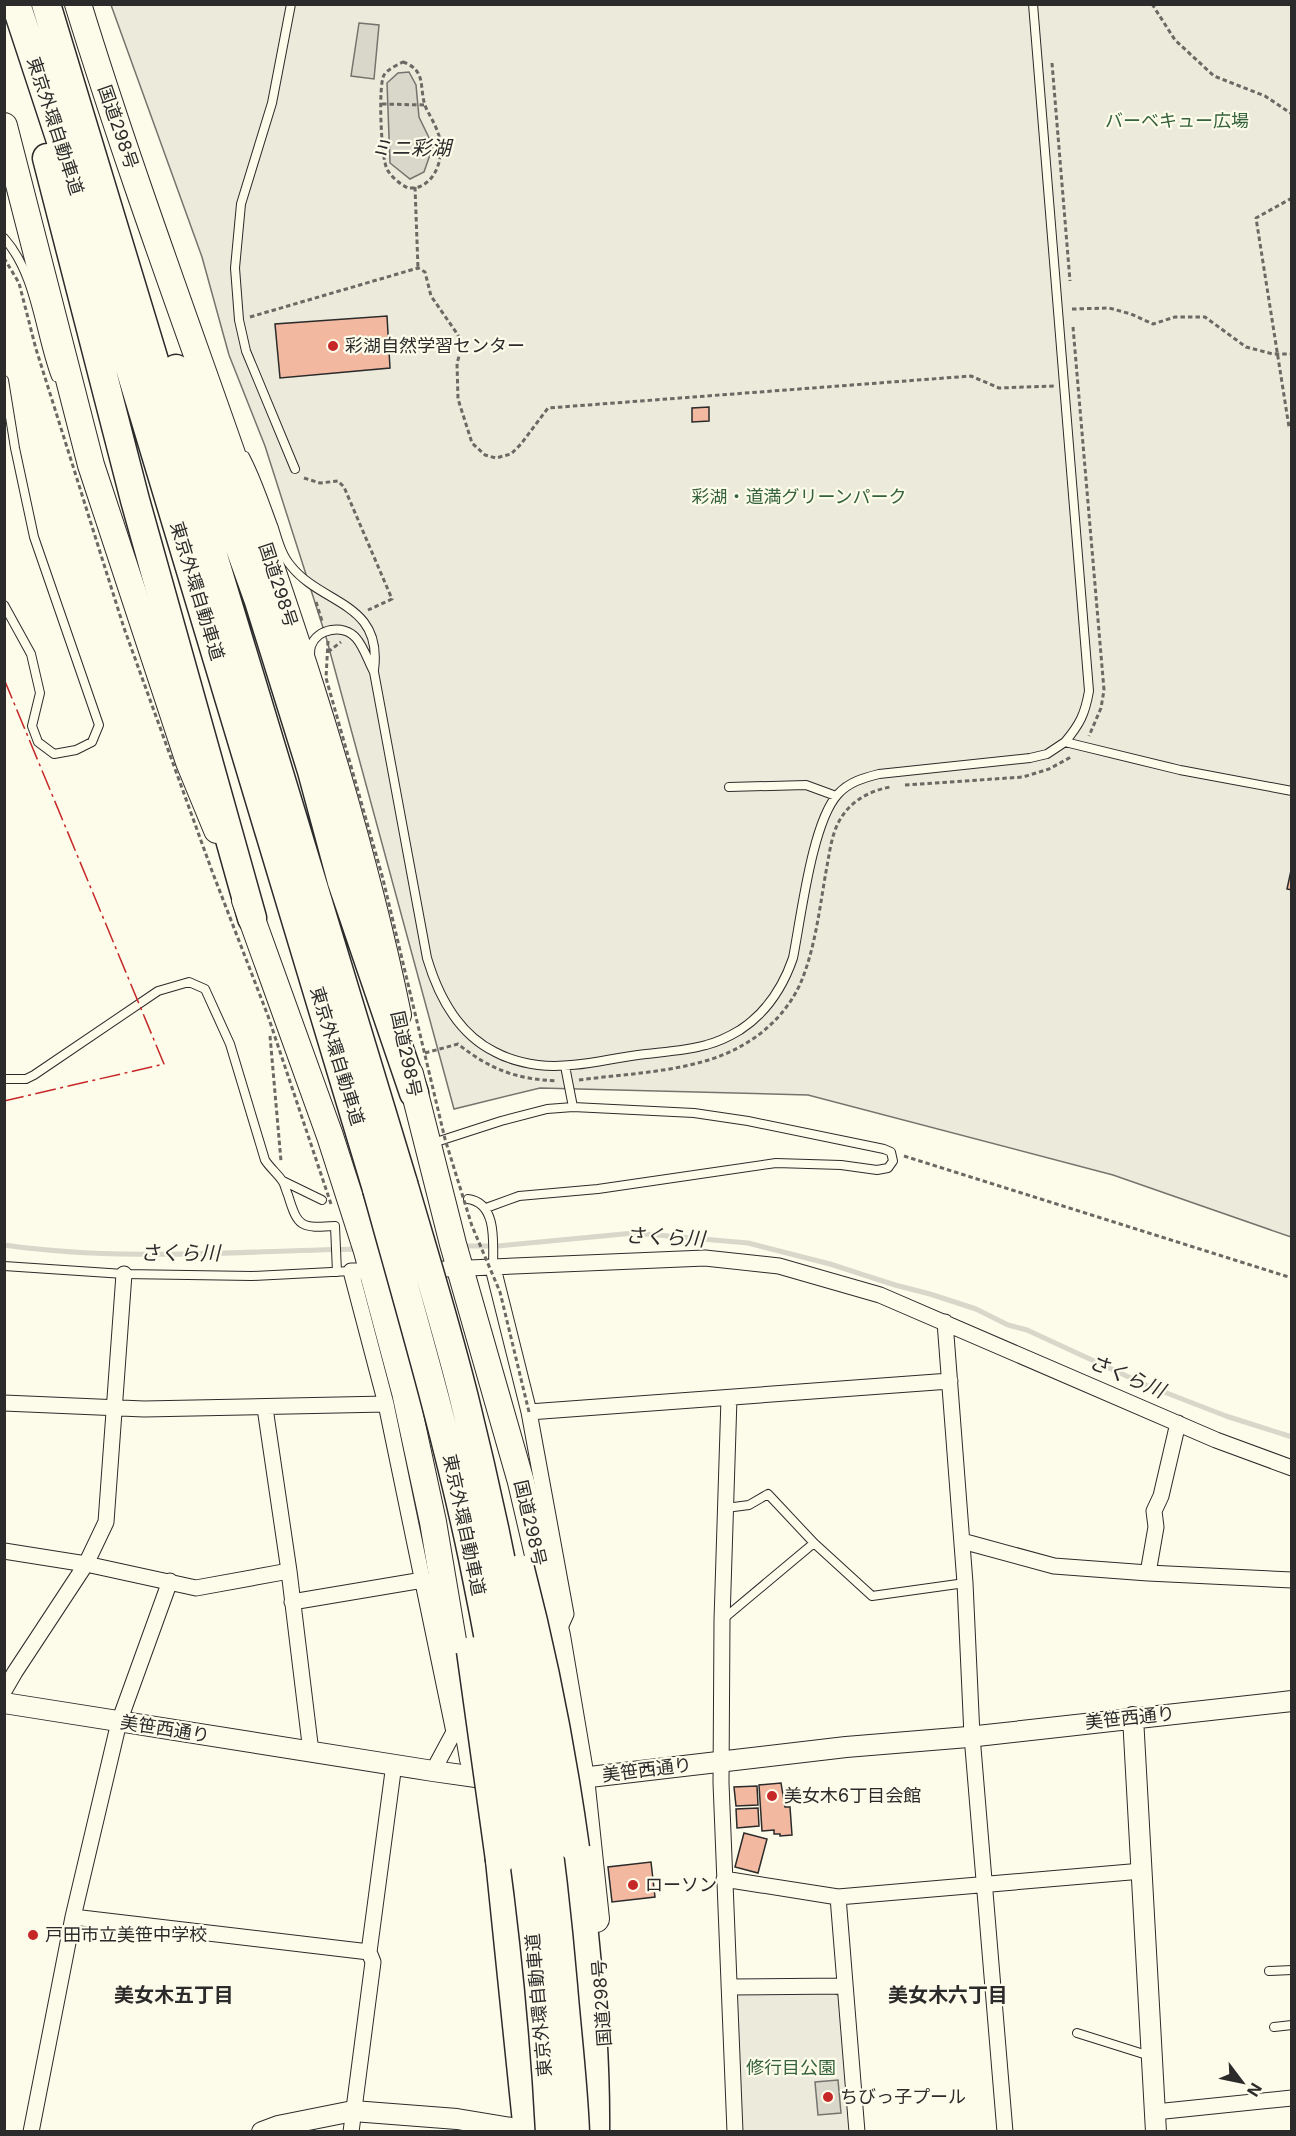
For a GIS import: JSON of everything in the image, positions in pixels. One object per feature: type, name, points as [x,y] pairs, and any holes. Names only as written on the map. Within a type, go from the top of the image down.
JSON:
[{"type":"highway","points":[[7,4],[103,380],[172,636],[252,918]]},
{"type":"highway","name":"東京外環自動車道","points":[[16,4],[85,219],[421,1344],[473,1558],[505,1730],[524,1853],[533,1932],[550,2132]]},
{"type":"highway","name":"東京外環自動車道","points":[[46,4],[403,1183],[464,1396],[500,1558],[540,1784],[560,1947],[575,2132]]},
{"type":"highway","name":"国道298号","points":[[78,4],[96,63],[210,393],[258,525],[310,687],[372,905],[414,1094],[437,1142],[457,1257],[521,1482],[556,1636],[581,1778],[593,1879],[601,1978],[608,2132]]},
{"type":"highway","points":[[6,134],[91,465],[189,762],[252,918],[330,1136],[358,1261],[405,1392],[433,1522],[476,1777],[521,2131]]},
{"type":"highway","points":[[92,154],[172,358],[259,602],[312,771],[342,882],[414,1094]]},
{"type":"highway","points":[[421,1344],[433,1431],[474,1670],[500,1860],[521,2131]]},
{"type":"highway","points":[[464,1396],[491,1468],[512,1539],[532,1615],[556,1729],[575,1848],[585,1941],[593,2057],[595,2132]]},
{"type":"street","points":[[433,1771],[454,1732],[358,1261],[457,1257],[493,1263],[705,1258],[779,1266],[880,1294],[1178,1423],[1292,1468]]},
{"type":"street","points":[[493,1263],[527,1407],[566,1614],[556,1636]]},
{"type":"street","points":[[4,1691],[86,1564],[106,1522],[124,1274]]},
{"type":"street","points":[[945,1322],[965,1583],[972,1736],[1005,2132]]},
{"type":"street","points":[[527,1407],[729,1398],[950,1382]]},
{"type":"street","points":[[729,1398],[722,1620],[721,1761],[735,2132]]},
{"type":"street","points":[[4,1403],[116,1409],[386,1404]]},
{"type":"street","points":[[266,1407],[311,1752]]},
{"type":"street","points":[[1148,1573],[1156,1527],[1154,1511],[1161,1496],[1178,1423]]},
{"type":"street","points":[[962,1541],[1054,1566],[1292,1580]]},
{"type":"street","points":[[4,1551],[86,1564],[196,1588],[288,1571]]},
{"type":"street","points":[[292,1602],[423,1580]]},
{"type":"street","points":[[31,2132],[73,1917],[119,1722],[170,1581]]},
{"type":"street","name":"美笹西通り","points":[[4,1703],[476,1777],[581,1778],[846,1747],[972,1736],[1292,1701]]},
{"type":"street","points":[[1133,1717],[1156,2132]]},
{"type":"street","points":[[351,2132],[373,1962],[369,1952],[394,1764]]},
{"type":"street","points":[[724,1879],[838,1897],[1142,1871]]},
{"type":"street","points":[[838,1897],[857,2132]]},
{"type":"street","points":[[73,1917],[369,1952]]},
{"type":"street","points":[[729,1987],[846,1986]]},
{"type":"street","points":[[1155,2112],[1292,2098]]},
{"type":"street","points":[[272,2130],[353,2111],[457,2119],[521,2131]]},
{"type":"lane","points":[[291,4],[273,103],[241,204],[236,268],[239,321],[246,351],[295,469]]},
{"type":"lane","points":[[210,393],[254,473],[282,552],[289,565],[314,586],[349,606],[361,618],[369,632],[376,655],[374,672],[427,958],[434,982],[459,1023],[493,1051],[523,1062],[565,1066],[708,1045],[740,1030],[764,1009],[782,985],[788,971],[793,958],[817,837],[822,821],[836,796],[848,785],[864,778],[892,772],[1022,760],[1047,753],[1065,742],[1077,728],[1085,711],[1089,691],[1033,4]]},
{"type":"lane","points":[[6,134],[6,170]]},
{"type":"lane","points":[[4,238],[20,261],[28,279],[48,355],[61,388]]},
{"type":"lane","points":[[4,380],[15,448],[34,537],[99,725],[92,742],[76,750],[54,754],[38,742],[32,726],[40,693],[31,654],[4,605]]},
{"type":"lane","points":[[65,399],[91,465]]},
{"type":"lane","points":[[310,687],[311,645],[318,636],[332,629],[350,633],[356,638],[374,672]]},
{"type":"lane","points":[[1065,742],[1180,770],[1292,791]]},
{"type":"lane","points":[[729,787],[806,785],[836,796]]},
{"type":"lane","points":[[4,1079],[26,1079],[34,1075],[158,991],[189,982],[205,988],[230,1044],[265,1160],[272,1171],[283,1181],[322,1200]]},
{"type":"lane","points":[[565,1066],[573,1107]]},
{"type":"lane","points":[[437,1142],[536,1112],[573,1107],[694,1113],[748,1121],[891,1152],[893,1161],[888,1168],[877,1170],[812,1163],[776,1163],[598,1189],[519,1196],[486,1208]]},
{"type":"lane","points":[[283,1181],[295,1217],[301,1223],[316,1227],[335,1226],[336,1234],[358,1261]]},
{"type":"lane","points":[[468,1199],[475,1200],[486,1208],[491,1223],[493,1263]]},
{"type":"lane","points":[[4,1266],[124,1274],[252,1276],[358,1261]]},
{"type":"lane","points":[[726,1508],[749,1505],[768,1494],[814,1543],[872,1596],[965,1583]]},
{"type":"lane","points":[[722,1620],[814,1543]]},
{"type":"lane","points":[[1269,1971],[1292,1970]]},
{"type":"lane","points":[[1274,2027],[1292,2025]]},
{"type":"lane","points":[[1077,2033],[1152,2057]]},
{"type":"path","points":[[1152,4],[1175,40],[1214,76],[1264,96],[1292,114]]},
{"type":"path","points":[[403,62],[413,65],[421,78],[425,105],[439,134],[440,159],[434,175],[422,186],[408,188],[399,183],[386,169],[382,145],[383,76],[393,66],[403,62]]},
{"type":"path","points":[[1052,62],[1070,286]]},
{"type":"path","points":[[381,104],[425,105]]},
{"type":"path","points":[[415,187],[418,268]]},
{"type":"path","points":[[1292,198],[1256,218],[1289,427],[1292,428]]},
{"type":"path","points":[[4,258],[19,283],[36,349],[128,639],[268,1016],[331,1204]]},
{"type":"path","points":[[239,321],[418,268],[425,272],[431,296],[458,335],[461,350],[457,363],[458,399],[472,443],[485,455],[496,458],[511,454],[548,408],[971,376],[999,388],[1065,385]]},
{"type":"path","points":[[902,786],[1023,777],[1059,764],[1072,756],[1095,723],[1104,690],[1072,309],[1109,308],[1131,314],[1153,324],[1175,317],[1205,317],[1246,347],[1277,354],[1292,354]]},
{"type":"path","points":[[295,469],[302,477],[314,482],[338,481],[344,487],[392,599],[367,611]]},
{"type":"path","points":[[315,597],[322,624]]},
{"type":"path","points":[[328,652],[345,639]]},
{"type":"path","points":[[328,641],[326,678],[383,879],[437,1142],[500,1292],[527,1407]]},
{"type":"path","points":[[578,1080],[698,1064],[732,1051],[769,1026],[794,994],[805,972],[831,847],[840,819],[847,809],[862,796],[892,786]]},
{"type":"path","points":[[268,1016],[283,1181]]},
{"type":"path","points":[[891,1152],[1292,1278]]},
{"type":"green space","name":"彩湖・道満グリーンパーク","points":[[111,5],[1291,5],[1291,1237],[1113,1175],[808,1095],[540,1088],[454,1109],[326,637],[265,446],[229,355],[202,257]]},
{"type":"green space","name":"修行目公園","points":[[740,1992],[834,1993],[840,1996],[851,2131],[739,2131],[736,1996]]},
{"type":"water","points":[[359,23],[379,25],[374,79],[351,76]]},
{"type":"water","name":"ミニ彩湖","points":[[409,72],[416,85],[419,117],[433,146],[424,172],[410,179],[390,163],[387,83],[398,73]]},
{"type":"water","name":"ちびっ子プール","points":[[838,2080],[841,2113],[818,2115],[815,2082]]},
{"type":"building","name":"彩湖自然学習センター","points":[[387,316],[390,368],[280,378],[275,324]]},
{"type":"building","points":[[709,407],[709,421],[692,422],[692,408]]},
{"type":"building","points":[[1292,866],[1292,890],[1287,889]]},
{"type":"building","points":[[781,1783],[785,1807],[790,1807],[792,1835],[780,1836],[780,1834],[774,1834],[774,1830],[762,1831],[759,1785]]},
{"type":"building","points":[[757,1786],[758,1805],[736,1806],[734,1787]]},
{"type":"building","points":[[758,1808],[759,1826],[737,1828],[736,1809]]},
{"type":"building","points":[[744,1833],[767,1839],[758,1873],[735,1867]]},
{"type":"building","points":[[651,1862],[655,1897],[612,1902],[608,1867]]},
{"type":"waterway","name":"さくら川","points":[[462,1246],[498,1246],[634,1233],[748,1243],[830,1264],[976,1309],[1146,1385],[1226,1416],[1292,1437]]},
{"type":"waterway","name":"さくら川","points":[[4,1245],[48,1250],[137,1254],[360,1249]]},
{"type":"power","points":[[4,679],[164,1064],[4,1101]]},
{"type":"place","name":"彩湖自然学習センター","points":[[333,346]]},
{"type":"place","name":"美女木6丁目会館","points":[[772,1796]]},
{"type":"place","name":"ローソン","points":[[633,1885]]},
{"type":"place","name":"戸田市立美笹中学校","points":[[33,1935]]},
{"type":"place","name":"ちびっ子プール","points":[[828,2097]]},
{"type":"district","name":"美女木五丁目","points":[[174,1995]]},
{"type":"district","name":"美女木六丁目","points":[[948,1995]]},
{"type":"park label","name":"バーベキュー広場","points":[[1177,121]]}]
